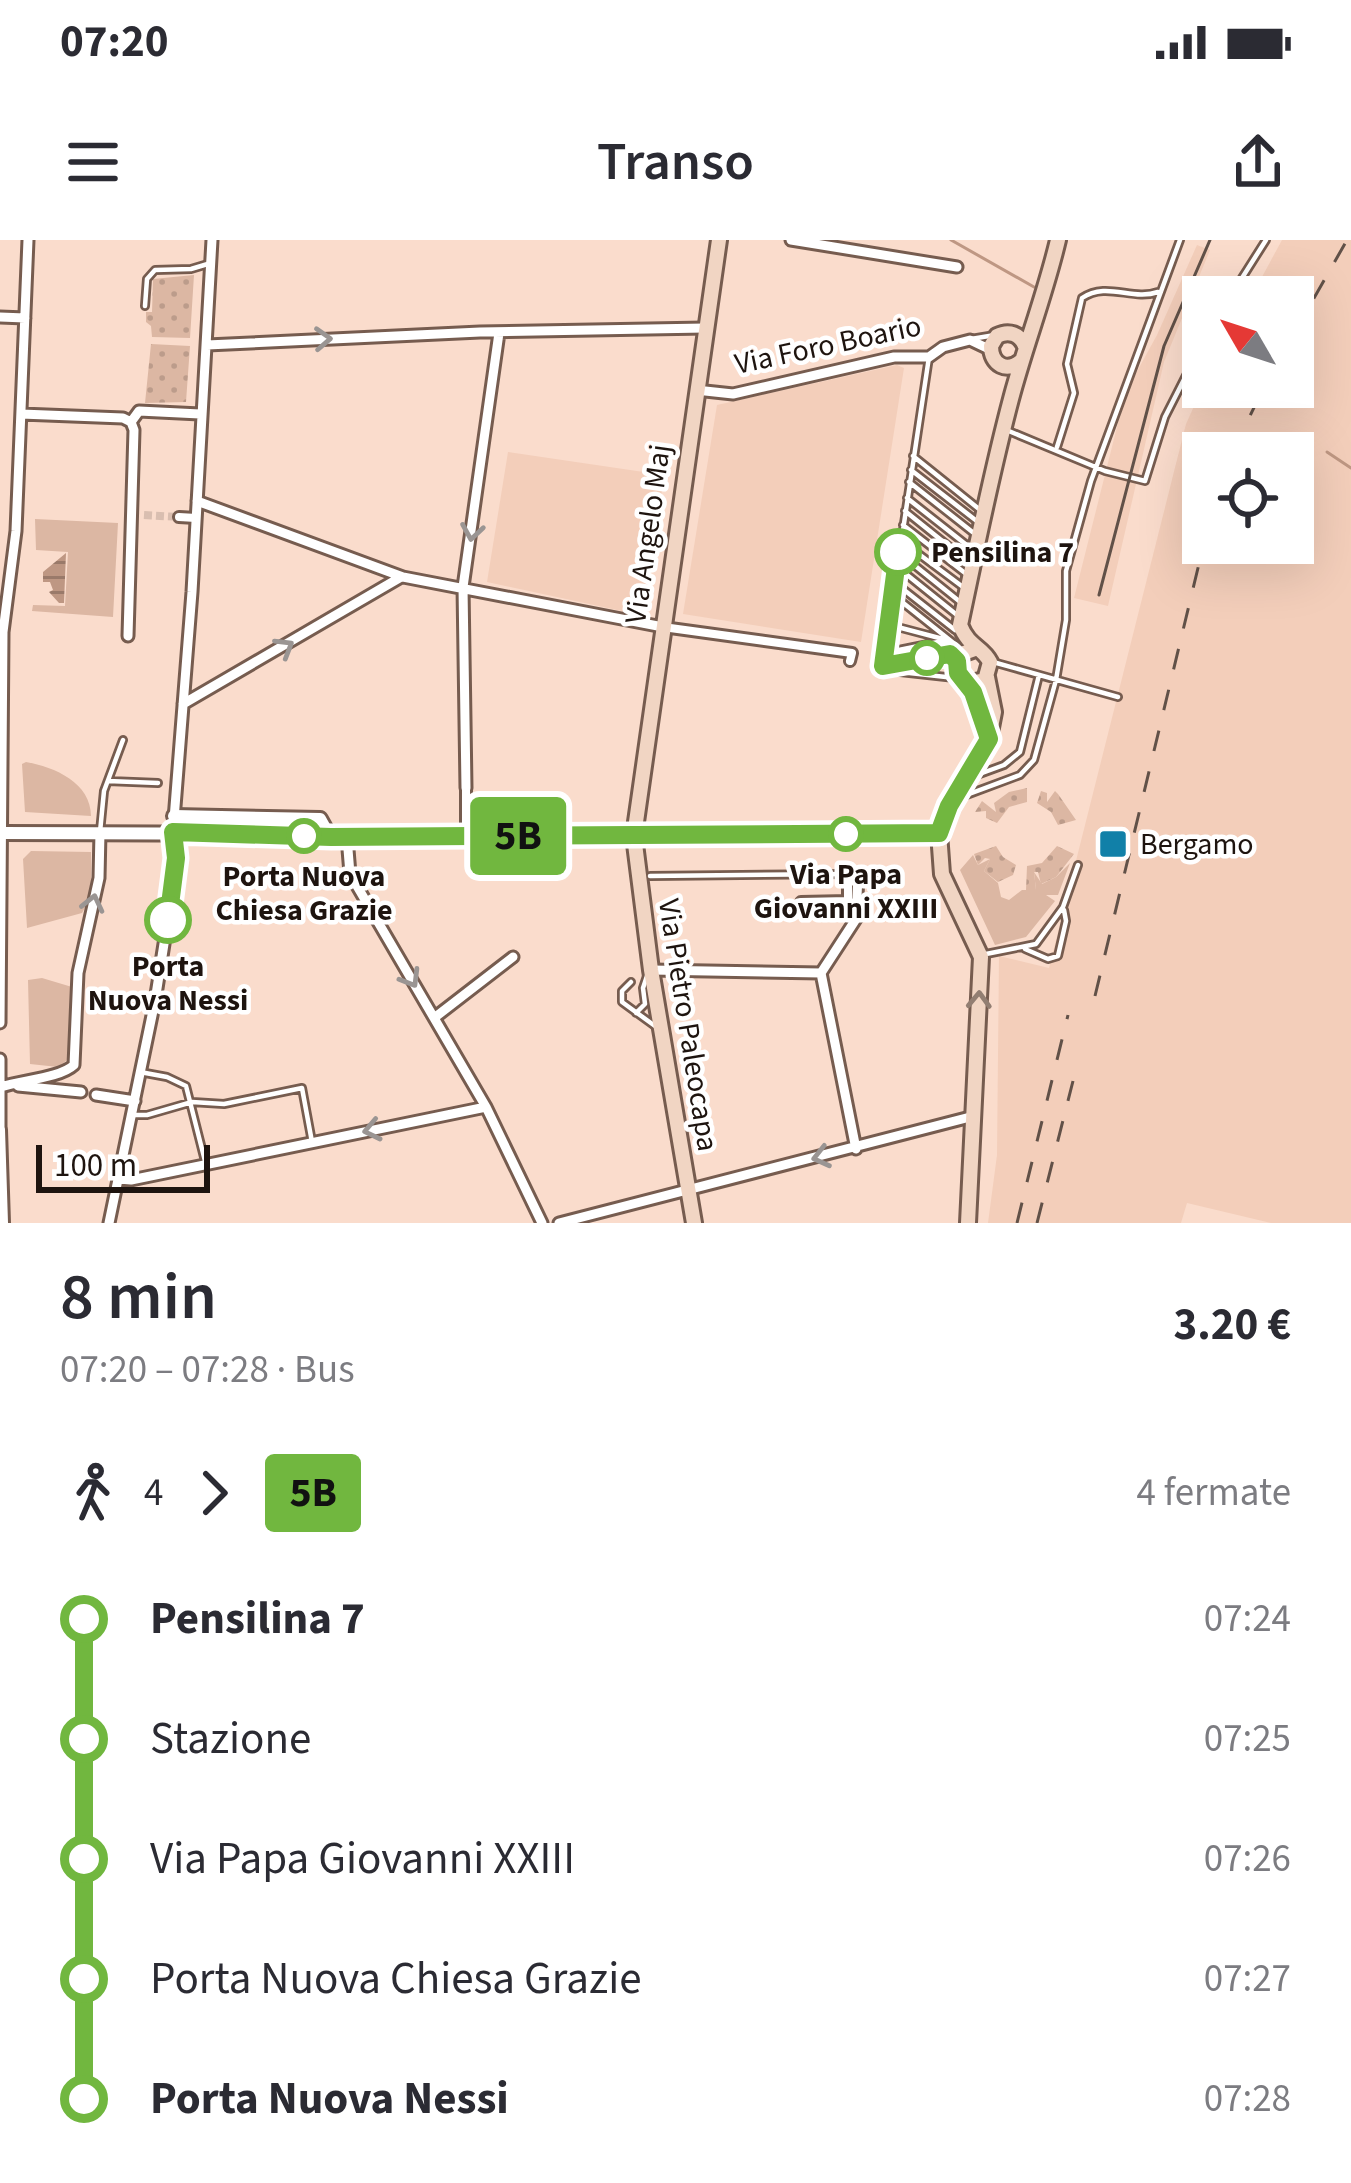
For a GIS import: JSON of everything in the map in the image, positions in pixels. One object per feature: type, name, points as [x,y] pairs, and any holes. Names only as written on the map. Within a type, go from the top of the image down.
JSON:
[{"type":"main road","name":"Via Angelo Maj","points":[[634,836],[719,240]]},
{"type":"main road","points":[[968,1223],[981,957],[942,874],[939,833],[951,802],[989,739],[994,712],[971,577],[1011,400],[1058,240]]},
{"type":"main road","points":[[1000,334],[1014,334],[1023,354],[1006,367],[996,363],[991,350],[1000,334]]},
{"type":"main road","points":[[958,654],[985,664]]},
{"type":"main road","points":[[958,654],[964,681],[978,683],[985,664]]},
{"type":"main road","name":"Via Pietro Paleocapa","points":[[634,836],[650,970],[694,1223]]},
{"type":"street","points":[[0,1023],[3,632],[14,537],[28,240]]},
{"type":"street","points":[[109,1223],[152,1015],[175,874],[173,832],[212,240]]},
{"type":"street","points":[[791,240],[957,267]]},
{"type":"street","points":[[0,317],[25,318]]},
{"type":"street","points":[[207,345],[705,328]]},
{"type":"street","points":[[466,836],[463,587],[499,333]]},
{"type":"street","points":[[970,340],[991,350]]},
{"type":"street","name":"Via Foro Boario","points":[[696,390],[733,394],[894,357],[929,357],[943,346],[970,340]]},
{"type":"street","points":[[130,422],[139,411],[200,414]]},
{"type":"street","points":[[21,415],[123,418],[134,430],[128,636]]},
{"type":"street","points":[[197,501],[403,577],[663,627],[852,653],[850,661]]},
{"type":"street","points":[[129,514],[144,514]]},
{"type":"street","points":[[179,517],[196,518]]},
{"type":"street","points":[[0,542],[14,537]]},
{"type":"street","points":[[183,704],[403,577]]},
{"type":"street","points":[[174,816],[320,819],[331,837]]},
{"type":"street","points":[[1,1087],[61,1074],[74,1065],[78,973],[99,878],[100,832]]},
{"type":"street","points":[[1,833],[331,837],[939,833]]},
{"type":"street","points":[[347,837],[350,874],[486,1107],[542,1223]]},
{"type":"street","points":[[801,902],[848,901],[853,874]]},
{"type":"street","points":[[853,874],[856,919],[820,974],[856,1149]]},
{"type":"street","points":[[434,1018],[513,957]]},
{"type":"street","points":[[650,970],[820,974]]},
{"type":"street","points":[[0,1059],[4,1223]]},
{"type":"street","points":[[61,1074],[67,1090]]},
{"type":"street","points":[[1,1087],[81,1092]]},
{"type":"street","points":[[96,1095],[134,1101]]},
{"type":"street","points":[[119,1179],[206,1166],[486,1107]]},
{"type":"street","points":[[559,1223],[974,1116]]},
{"type":"lane","points":[[951,802],[1007,781],[1031,764],[1056,680],[1066,620],[1066,571],[1158,292],[1180,240]]},
{"type":"lane","points":[[1243,276],[1266,240]]},
{"type":"lane","points":[[145,306],[147,279],[155,270],[211,263]]},
{"type":"lane","points":[[1057,447],[1074,393],[1067,364],[1082,298],[1105,289],[1150,296],[1158,292]]},
{"type":"lane","name":"Via Foro Boario","points":[[970,340],[1000,334]]},
{"type":"lane","points":[[883,668],[929,357]]},
{"type":"lane","points":[[1006,367],[1011,400]]},
{"type":"lane","points":[[1004,429],[1145,481],[1165,417],[1182,383]]},
{"type":"lane","points":[[472,428],[488,431]]},
{"type":"lane","points":[[913,456],[971,577],[958,654]]},
{"type":"lane","points":[[466,469],[482,472]]},
{"type":"lane","points":[[911,470],[971,577]]},
{"type":"lane","points":[[909,482],[971,577]]},
{"type":"lane","points":[[907,498],[971,577]]},
{"type":"lane","points":[[905,512],[971,577]]},
{"type":"lane","points":[[903,525],[971,577]]},
{"type":"lane","points":[[900,540],[971,577]]},
{"type":"lane","points":[[898,552],[971,577]]},
{"type":"lane","points":[[896,566],[971,577]]},
{"type":"lane","points":[[894,582],[971,577]]},
{"type":"lane","points":[[892,594],[948,640],[958,654]]},
{"type":"lane","points":[[888,624],[948,640]]},
{"type":"lane","points":[[884,653],[948,640]]},
{"type":"lane","points":[[883,668],[958,654]]},
{"type":"lane","points":[[985,664],[1005,665],[1118,697]]},
{"type":"lane","points":[[985,664],[1005,665]]},
{"type":"lane","points":[[883,668],[964,681],[989,739]]},
{"type":"lane","points":[[967,778],[1004,765],[1020,752],[1039,675]]},
{"type":"lane","points":[[100,832],[108,781],[122,740]]},
{"type":"lane","points":[[108,781],[158,783]]},
{"type":"lane","points":[[1025,949],[1036,944],[1064,907],[1078,865]]},
{"type":"lane","points":[[650,876],[881,874]]},
{"type":"lane","points":[[981,957],[1015,945],[1048,959],[1058,956],[1066,921],[1064,907]]},
{"type":"lane","points":[[636,1013],[645,1004],[643,988],[650,970]]},
{"type":"lane","points":[[631,982],[621,999],[660,1029]]},
{"type":"lane","points":[[140,1072],[186,1086],[206,1166]]},
{"type":"lane","points":[[132,1115],[302,1088],[312,1142]]},
{"type":"shaded area","points":[[1282,240],[1351,240],[1351,1223],[1271,1223],[1187,1203],[1181,1223],[988,1223],[997,1155],[999,956],[1049,968],[1182,440],[1182,564],[1314,564],[1314,432],[1184,432],[1193,408],[1314,408],[1314,276],[1262,276]]},
{"type":"shaded area","points":[[1197,245],[1210,250],[1199,276],[1183,276]]},
{"type":"shaded area","points":[[194,275],[190,338],[152,337],[146,312],[152,312],[153,279]]},
{"type":"shaded area","points":[[1182,279],[1182,318],[1164,362],[1108,606],[1074,598],[1119,419]]},
{"type":"shaded area","points":[[151,344],[190,346],[186,402],[145,403]]},
{"type":"shaded area","points":[[897,365],[904,368],[861,642],[683,614],[717,405]]},
{"type":"shaded area","points":[[508,452],[664,475],[645,616],[487,582]]},
{"type":"shaded area","points":[[35,519],[118,523],[113,617],[32,611],[33,605],[65,606],[68,552],[36,550]]},
{"type":"shaded area","points":[[66,553],[64,603],[59,603],[49,592],[53,590],[50,582],[43,582],[43,572]]},
{"type":"shaded area","points":[[22,764],[69,778],[85,794],[91,816],[25,812]]},
{"type":"shaded area","points":[[1027,788],[1027,802],[1009,807],[997,823],[986,818],[986,811],[975,812],[982,801],[996,812],[994,803],[1009,792]]},
{"type":"shaded area","points":[[1041,791],[1047,793],[1047,802],[1055,791],[1076,820],[1058,825],[1051,812],[1037,803]]},
{"type":"shaded area","points":[[996,846],[1016,865],[1013,875],[998,882],[984,871],[990,859],[978,865],[974,854]]},
{"type":"shaded area","points":[[1057,846],[1074,854],[1056,877],[1041,884],[1034,872],[1036,890],[1026,890],[1027,866],[1042,863]]},
{"type":"shaded area","points":[[31,851],[91,852],[91,897],[82,913],[27,928],[23,859]]},
{"type":"shaded area","points":[[973,855],[978,865],[990,859],[984,871],[998,883],[1001,897],[1009,900],[1022,890],[1036,890],[1034,872],[1042,884],[1070,863],[1058,895],[1046,895],[1055,901],[1026,937],[995,945],[960,870]]},
{"type":"shaded area","points":[[42,978],[72,987],[70,1058],[58,1067],[30,1064],[28,980]]},
{"type":"waterway","points":[[951,240],[1034,287]]},
{"type":"waterway","points":[[1327,452],[1351,468]]},
{"type":"tunnel","points":[[144,515],[179,517]]},
{"type":"tram line","points":[[1099,595],[1164,346],[1210,240]]},
{"type":"railway","points":[[1314,298],[1347,240]]},
{"type":"railway","points":[[1242,432],[1254,408]]},
{"type":"railway","points":[[1095,996],[1199,564]]},
{"type":"railway","points":[[1017,1223],[1068,1015]]},
{"type":"railway","points":[[1037,1223],[1073,1081]]},
{"type":"bus line","name":"5B","points":[[168,920],[176,858],[173,832],[331,837],[939,833],[949,806],[989,739],[973,692],[950,654],[883,666],[898,552]]},
{"type":"place","name":"Pensilina 7","points":[[898,552]]},
{"type":"place","name":"Via Papa Giovanni XXIII","points":[[846,834]]},
{"type":"place","name":"Porta Nuova Chiesa Grazie","points":[[304,836]]},
{"type":"place","name":"Bergamo","points":[[1113,844]]},
{"type":"place","name":"Porta Nuova Nessi","points":[[168,920]]}]
